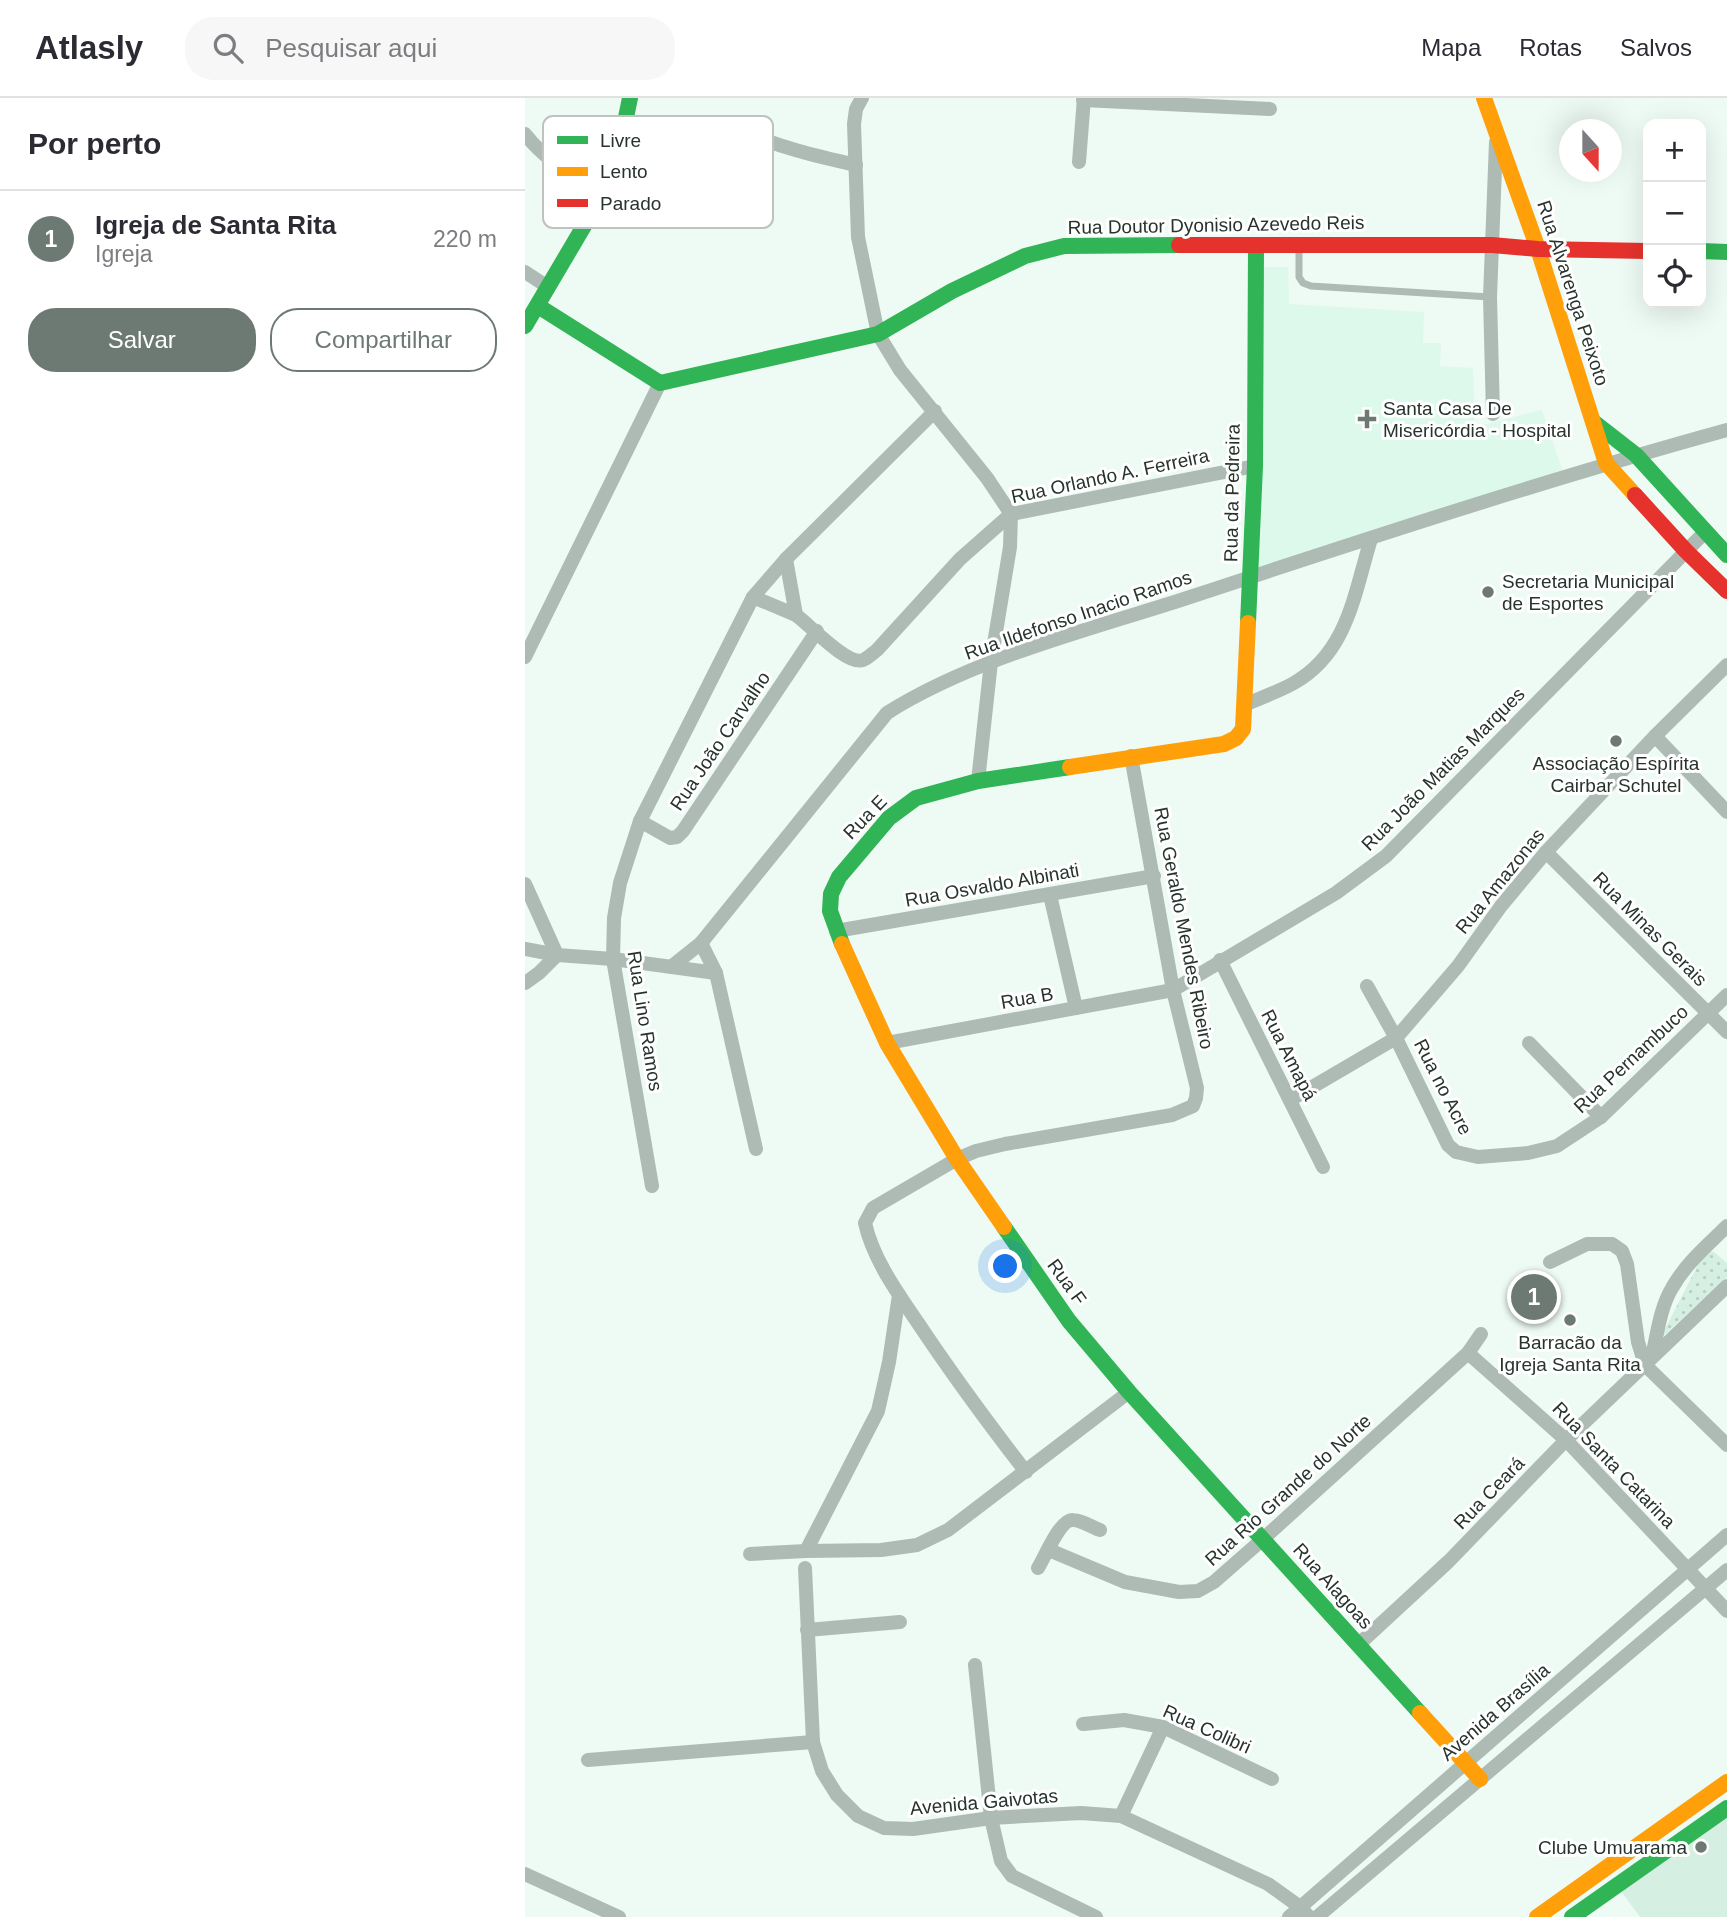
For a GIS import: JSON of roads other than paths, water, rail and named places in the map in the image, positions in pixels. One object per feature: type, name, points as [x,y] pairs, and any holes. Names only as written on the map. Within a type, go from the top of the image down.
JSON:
[{"type":"street","points":[[626,116],[630,98]]},
{"type":"street","points":[[862,98],[856,109],[854,124],[858,237],[878,334],[900,370],[987,478],[1011,514],[1010,547],[991,662],[978,781]]},
{"type":"street","name":"Rua Alvarenga Peixoto","points":[[1484,98],[1538,249],[1606,463]]},
{"type":"street","points":[[1079,162],[1084,99],[1270,109]]},
{"type":"street","points":[[525,134],[543,154]]},
{"type":"street","name":"Rua Alvarenga Peixoto","points":[[1493,414],[1490,297],[1497,136]]},
{"type":"street","points":[[773,144],[856,165]]},
{"type":"street","points":[[525,326],[583,228]]},
{"type":"street","name":"Rua Doutor Dyonisio Azevedo Reis","points":[[660,383],[878,334],[952,291],[1025,256],[1064,246],[1492,245],[1538,249],[1643,251]]},
{"type":"street","name":"Rua da Pedreira","points":[[1236,738],[1243,729],[1252,577],[1256,246]]},
{"type":"street","points":[[1706,251],[1727,252]]},
{"type":"street","points":[[525,272],[548,287]]},
{"type":"street","points":[[525,657],[660,383],[538,306]]},
{"type":"street","points":[[640,821],[753,597],[786,559],[935,411]]},
{"type":"street","points":[[1595,423],[1636,455],[1727,555]]},
{"type":"street","name":"Rua Ildefonso Inacio Ramos","points":[[671,967],[701,943],[887,713],[931,688],[991,662],[1252,577],[1606,463],[1727,430]]},
{"type":"street","points":[[1606,463],[1686,551],[1727,591]]},
{"type":"street","name":"Rua Orlando A. Ferreira","points":[[753,597],[796,615],[841,653],[853,660],[863,660],[877,650],[960,559],[1011,514],[1255,466]]},
{"type":"street","name":"Rua João Matias Marques","points":[[1173,990],[1336,893],[1386,856],[1705,533]]},
{"type":"street","points":[[1244,705],[1294,683],[1323,661],[1338,641],[1346,622],[1371,539]]},
{"type":"street","points":[[786,559],[796,615]]},
{"type":"street","name":"Rua João Carvalho","points":[[640,821],[670,838],[677,837],[683,831],[817,631]]},
{"type":"street","name":"Rua Amazonas","points":[[1290,1100],[1396,1038],[1458,966],[1501,906],[1546,852],[1655,736],[1727,665]]},
{"type":"street","points":[[1655,736],[1727,812]]},
{"type":"street","name":"Rua E","points":[[957,1159],[887,1043],[836,931],[831,911],[831,894],[839,877],[888,818],[916,798],[978,781],[1224,744],[1236,738]]},
{"type":"street","name":"Rua Geraldo Mendes Ribeiro","points":[[957,1159],[1005,1144],[1172,1115],[1193,1106],[1197,1088],[1173,990],[1131,756]]},
{"type":"street","name":"Rua Lino Ramos","points":[[640,821],[620,883],[614,918],[613,959],[652,1186]]},
{"type":"street","name":"Rua Minas Gerais","points":[[1546,852],[1727,1032]]},
{"type":"street","name":"Rua Osvaldo Albinati","points":[[836,931],[1154,876]]},
{"type":"street","points":[[526,892],[557,955]]},
{"type":"street","points":[[1050,895],[1076,1008]]},
{"type":"street","points":[[701,943],[716,973],[756,1149]]},
{"type":"street","points":[[525,949],[716,973]]},
{"type":"street","points":[[525,982],[539,973],[557,955]]},
{"type":"street","name":"Rua Amapá","points":[[1220,960],[1323,1167]]},
{"type":"street","name":"Rua no Acre","points":[[1367,986],[1396,1038],[1436,1123],[1448,1145],[1456,1152],[1478,1157],[1528,1153],[1557,1146]]},
{"type":"street","name":"Rua B","points":[[887,1043],[1173,990]]},
{"type":"street","name":"Rua Pernambuco","points":[[1557,1146],[1601,1117],[1727,995]]},
{"type":"street","points":[[1529,1043],[1601,1117]]},
{"type":"street","points":[[957,1159],[873,1208],[865,1223],[869,1240],[899,1295],[963,1389],[1025,1472]]},
{"type":"street","name":"Rua F","points":[[957,1159],[1069,1321],[1155,1420]]},
{"type":"street","points":[[1648,1362],[1671,1290],[1690,1261],[1725,1233]]},
{"type":"street","points":[[1550,1262],[1587,1244],[1612,1244],[1622,1251],[1627,1264],[1637,1342],[1648,1362],[1727,1443]]},
{"type":"street","name":"Rua Ceará","points":[[1358,1645],[1496,1514],[1566,1440],[1727,1286]]},
{"type":"street","points":[[806,1551],[878,1411],[899,1295]]},
{"type":"street","name":"Rua Rio Grande do Norte","points":[[1049,1550],[1125,1582],[1179,1592],[1198,1591],[1214,1582],[1263,1539],[1468,1353],[1481,1334]]},
{"type":"street","name":"Rua Santa Catarina","points":[[1468,1353],[1566,1440],[1727,1611]]},
{"type":"street","points":[[750,1554],[880,1550],[917,1545],[948,1530],[1129,1392]]},
{"type":"street","name":"Rua Alagoas","points":[[1155,1420],[1480,1779]]},
{"type":"street","points":[[1038,1568],[1059,1528],[1065,1522],[1073,1520],[1100,1530]]},
{"type":"street","name":"Avenida Brasília","points":[[1299,1914],[1466,1763],[1727,1535]]},
{"type":"street","name":"Avenida Gaivotas","points":[[805,1568],[813,1742],[822,1771],[837,1795],[858,1816],[884,1828],[913,1829],[991,1818],[1080,1813],[1121,1816],[1268,1884],[1299,1914]]},
{"type":"street","points":[[1317,1917],[1727,1570]]},
{"type":"street","points":[[807,1630],[900,1622]]},
{"type":"street","points":[[975,1665],[991,1818],[1001,1861],[1012,1876],[1096,1917]]},
{"type":"street","name":"Rua Colibri","points":[[1083,1724],[1124,1720],[1163,1727],[1272,1779]]},
{"type":"street","points":[[1121,1816],[1163,1727]]},
{"type":"street","points":[[588,1760],[813,1742]]},
{"type":"street","points":[[1537,1917],[1727,1782]]},
{"type":"street","points":[[1572,1917],[1727,1808]]},
{"type":"street","points":[[527,1877],[619,1917]]},
{"type":"lane","points":[[1299,244],[1299,277],[1303,284],[1490,297]]},
{"type":"place","name":"Santa Casa De Misericórdia - Hospital","points":[[1367,419]]},
{"type":"place","name":"Secretaria Municipal de Esportes","points":[[1488,592]]},
{"type":"place","name":"Associação Espírita Cairbar Schutel","points":[[1616,741]]},
{"type":"place","name":"Igreja de Santa Rita","points":[[1534,1297]]},
{"type":"place","name":"Barracão da Igreja Santa Rita","points":[[1570,1320]]},
{"type":"place","name":"Clube Umuarama","points":[[1701,1847]]}]
